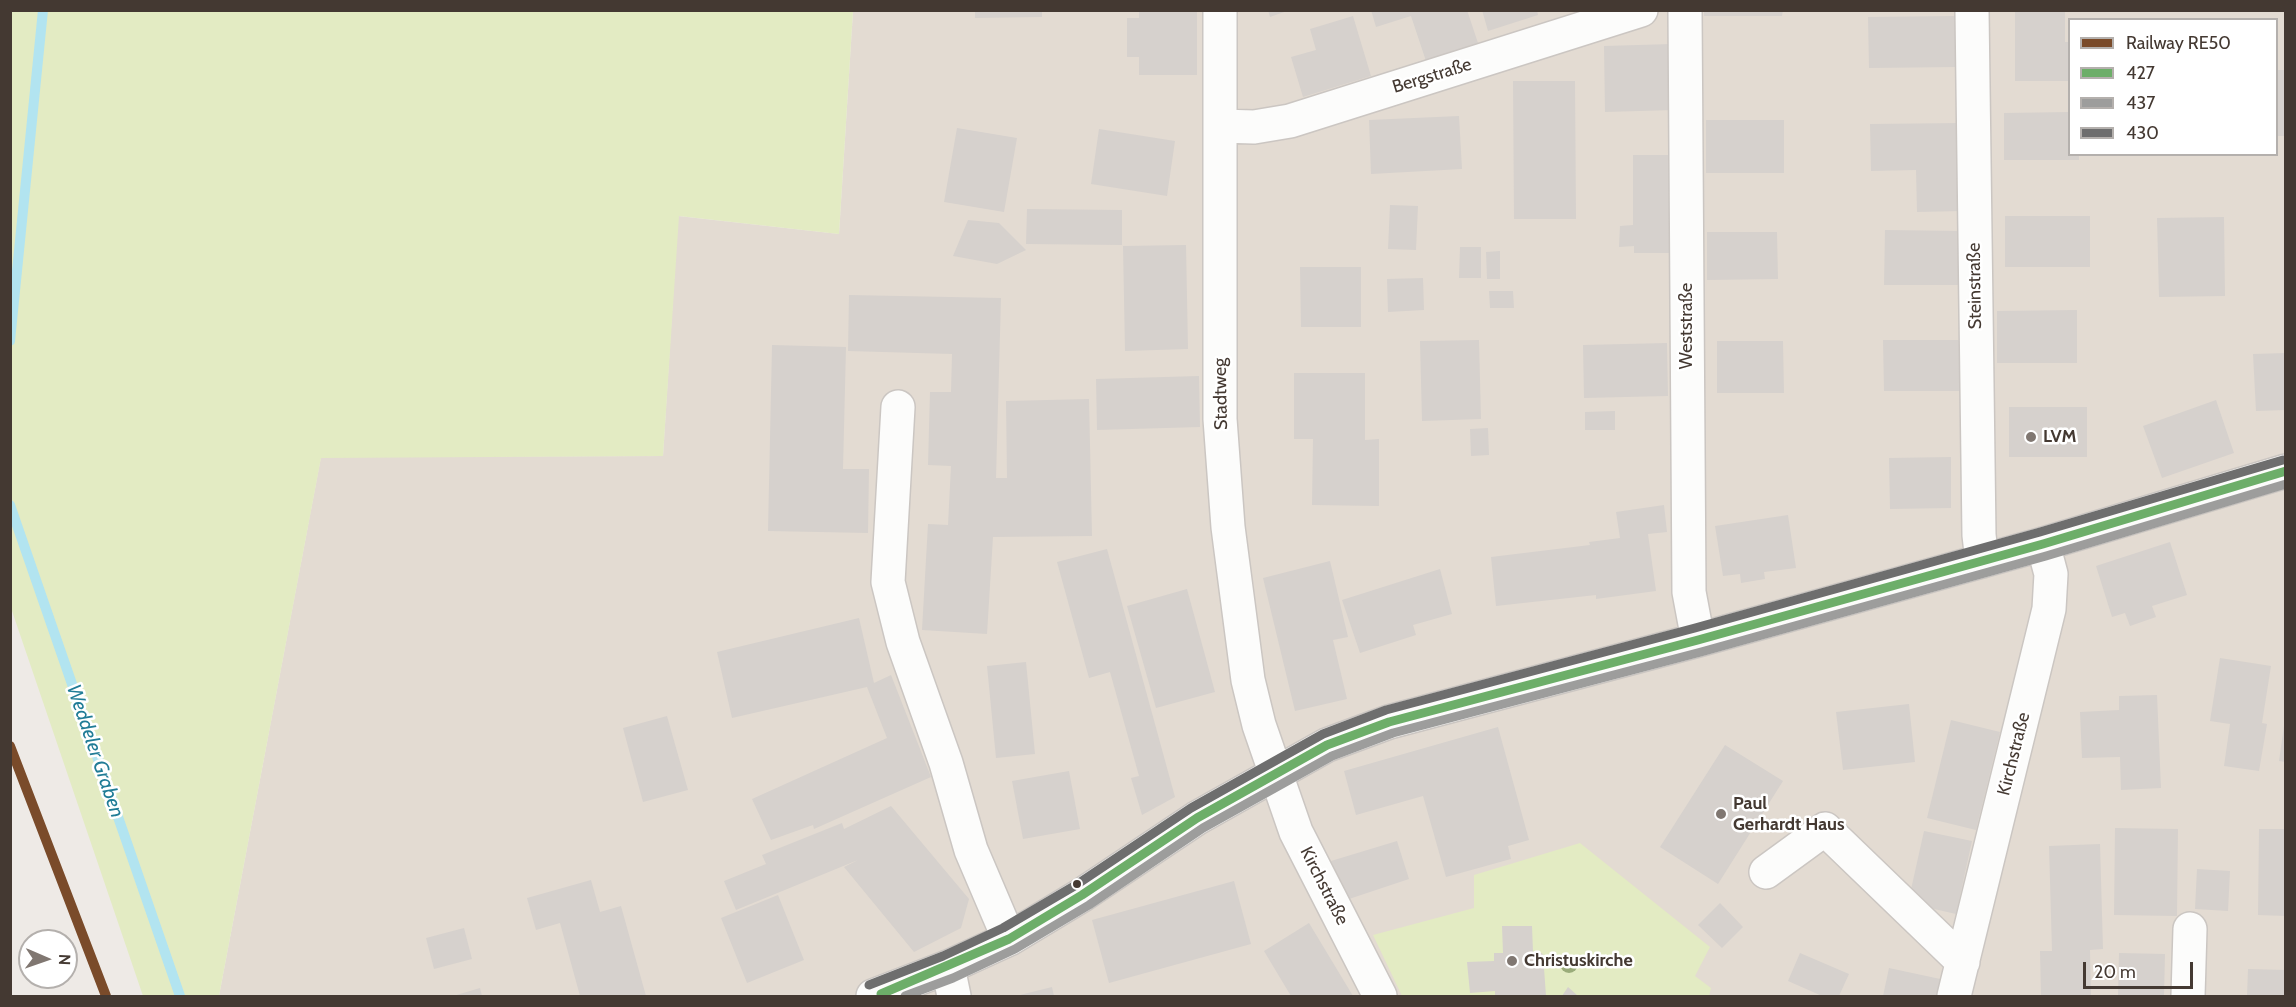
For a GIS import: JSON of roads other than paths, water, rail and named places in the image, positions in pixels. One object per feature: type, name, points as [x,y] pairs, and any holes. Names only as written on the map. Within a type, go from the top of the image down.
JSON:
[{"type":"street","name":"Stadtweg","points":[[1220,10],[1220,419],[1223,473],[1248,680],[1259,726],[1275,772]]},
{"type":"street","name":"Bergstraße","points":[[1220,126],[1254,127],[1290,121],[1641,10]]},
{"type":"street","name":"Weststraße","points":[[1685,10],[1689,592],[1698,640]]},
{"type":"street","name":"Steinstraße","points":[[1972,10],[1978,535],[1983,561]]},
{"type":"street","points":[[898,407],[888,582],[903,642],[946,763],[970,850],[1009,939]]},
{"type":"street","points":[[879,996],[951,982],[1009,939],[1082,895],[1197,818],[1275,772],[1327,745],[1389,722],[1983,561],[2286,471]]},
{"type":"street","name":"Kirchstraße","points":[[1954,996],[2049,609],[2051,573],[2043,544]]},
{"type":"street","name":"Kirchstraße","points":[[1275,772],[1296,832],[1380,996]]},
{"type":"street","points":[[1766,872],[1825,829],[1963,962]]},
{"type":"street","points":[[2188,996],[2190,929]]},
{"type":"waterway","name":"Weddeler Graben","points":[[10,341],[43,10]]},
{"type":"waterway","name":"Weddeler Graben","points":[[10,505],[180,996]]},
{"type":"rail line","name":"RE50","points":[[10,746],[106,996]]},
{"type":"place","name":"LVM","points":[[2031,437]]},
{"type":"place","name":"Paul Gerhardt Haus","points":[[1721,814]]},
{"type":"place","name":"Christuskirche","points":[[1512,961]]}]
